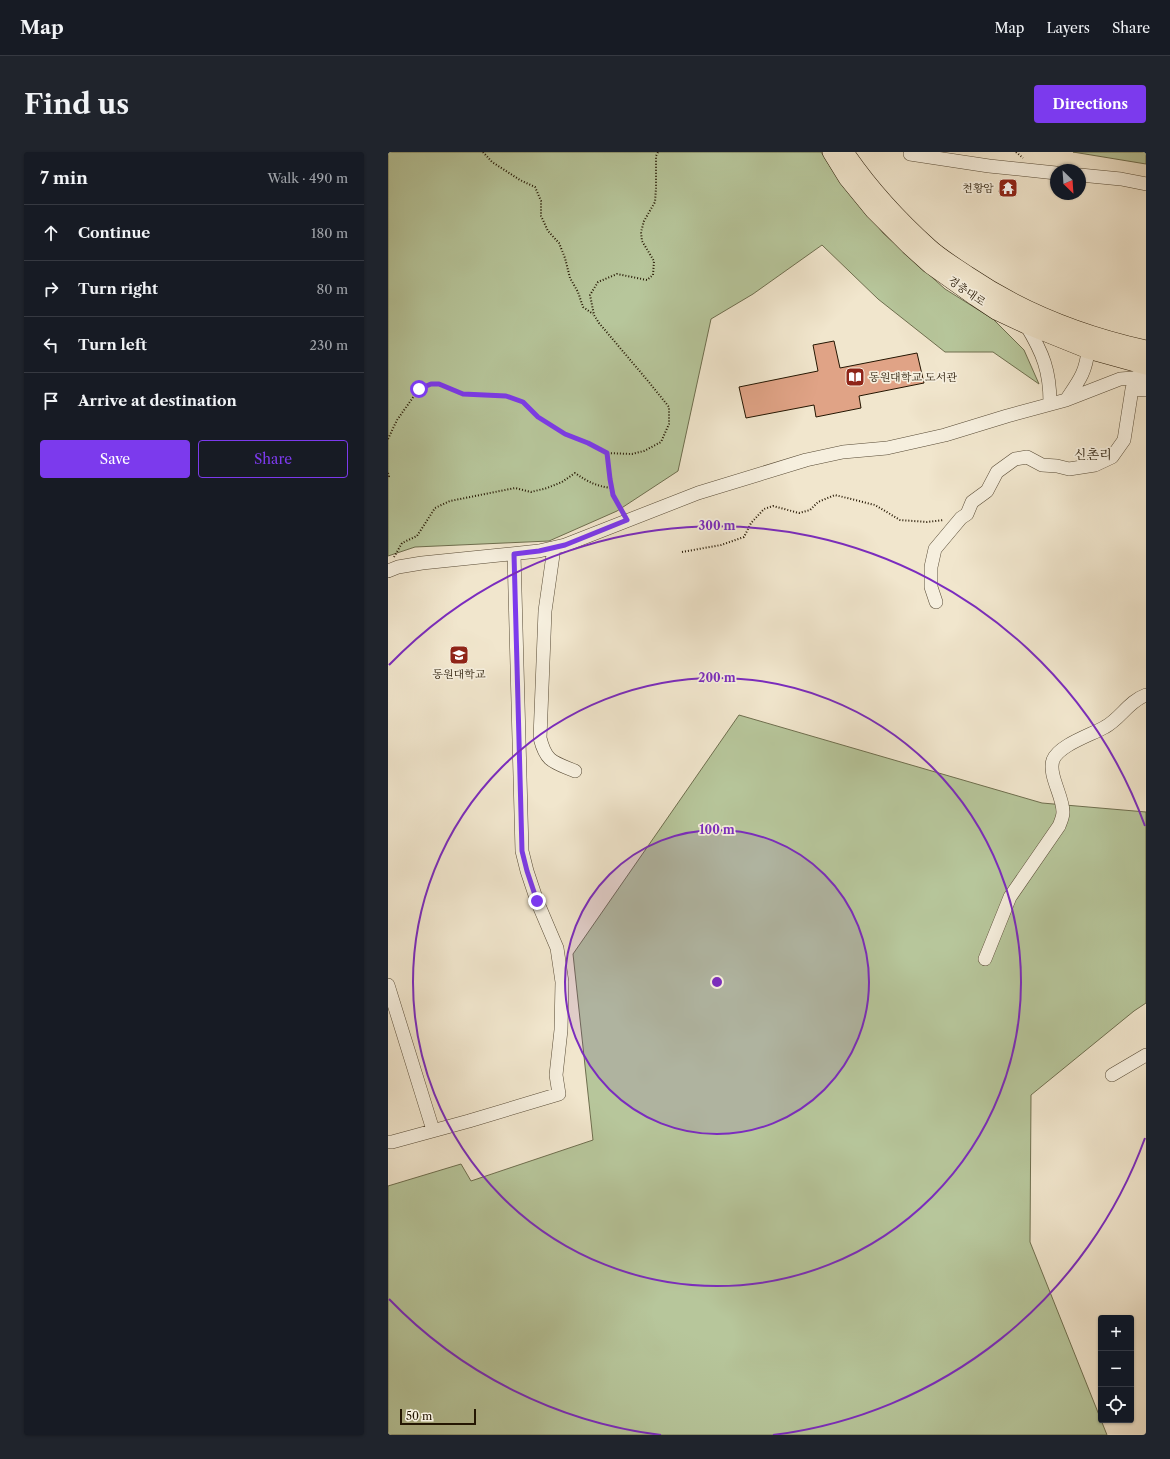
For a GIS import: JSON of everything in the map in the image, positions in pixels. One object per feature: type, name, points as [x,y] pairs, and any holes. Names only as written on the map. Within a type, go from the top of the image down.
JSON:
[{"type":"main road","name":"경충대로","points":[[831,152],[847,178],[874,211],[909,246],[974,297],[996,311],[1088,350],[1140,377]]},
{"type":"main road","name":"경충대로","points":[[845,152],[882,199],[929,247],[948,263],[986,288],[1008,300],[1042,315],[1112,341],[1146,349]]},
{"type":"main road","points":[[1088,350],[1093,334]]},
{"type":"street","points":[[910,154],[989,166],[1050,172]]},
{"type":"street","points":[[1086,176],[1121,179],[1146,184]]},
{"type":"street","points":[[1026,325],[1038,345],[1044,361],[1050,383],[1050,403]]},
{"type":"street","points":[[1066,400],[1083,374],[1087,362],[1088,350]]},
{"type":"street","points":[[1140,377],[1146,390]]},
{"type":"street","points":[[389,566],[398,567],[554,548],[698,493],[806,460],[843,452],[887,448],[945,435],[1050,403],[1066,400],[1120,379],[1140,377]]},
{"type":"street","points":[[936,602],[931,587],[931,568],[935,549],[961,518],[967,514],[972,502],[987,491],[997,472],[1015,459],[1027,457],[1042,465],[1057,466],[1069,469],[1095,465],[1112,457],[1124,440],[1140,377]]},
{"type":"street","points":[[554,548],[545,611],[540,738],[543,751],[552,762],[575,771]]},
{"type":"street","points":[[388,1142],[470,1121],[559,1094],[556,1075],[561,1030],[562,982],[557,948],[537,901],[522,851],[514,554]]},
{"type":"street","points":[[986,959],[1010,897],[1059,826],[1063,817],[1063,809],[1052,769],[1053,760],[1067,747],[1110,724],[1134,702],[1146,695]]},
{"type":"street","points":[[388,985],[433,1130]]},
{"type":"street","points":[[1112,1075],[1146,1055]]},
{"type":"path","points":[[388,439],[397,420],[419,389],[431,384],[439,384],[463,394],[506,396],[523,402],[538,417],[565,434],[588,443],[607,453],[632,454],[644,451],[661,442],[668,424],[669,407],[594,315],[582,307],[578,292],[570,278],[566,258],[559,243],[548,231],[541,216],[542,201],[535,187],[520,180],[492,162],[483,152]]},
{"type":"path","points":[[594,315],[590,295],[598,282],[617,274],[647,280],[653,275],[654,262],[642,241],[641,232],[644,221],[655,202],[656,156],[658,152]]},
{"type":"path","points":[[607,453],[613,495],[627,520]]},
{"type":"path","points":[[388,473],[388,478]]},
{"type":"path","points":[[389,566],[402,543],[417,536],[435,508],[450,501],[515,488],[531,492],[562,482],[576,473],[589,483],[600,487],[612,488]]},
{"type":"path","points":[[682,552],[720,545],[744,537],[751,523],[764,509],[773,506],[799,513],[810,510],[818,502],[835,495],[875,505],[900,520],[927,522],[961,518]]},
{"type":"green space","points":[[388,152],[821,152],[830,166],[883,233],[945,289],[993,319],[1024,350],[1039,384],[993,352],[945,352],[878,299],[822,245],[753,294],[711,319],[678,471],[617,511],[549,541],[415,547],[388,556]]},
{"type":"green space","points":[[1073,152],[1146,152],[1146,164]]},
{"type":"green space","points":[[739,715],[1042,803],[1146,812],[1146,1003],[1134,1011],[1031,1095],[1030,1242],[1098,1412],[1098,1423],[1102,1423],[1107,1435],[388,1435],[388,1186],[461,1164],[471,1181],[593,1140],[573,954]]},
{"type":"building","name":"천황암","points":[[1001,181],[1016,183],[1015,195],[999,192]]},
{"type":"building","name":"동원대학교 도서관","points":[[834,341],[840,368],[917,353],[924,383],[859,396],[861,408],[816,417],[814,405],[746,418],[739,387],[818,371],[813,345]]},
{"type":"place","name":"천황암","points":[[1008,188]]},
{"type":"place","name":"동원대학교 도서관","points":[[855,377]]},
{"type":"place","name":"동원대학교","points":[[459,655]]},
{"type":"district","name":"신촌리","points":[[1093,454]]},
{"type":"route","points":[[419,389],[431,384],[439,384],[463,394],[480,396],[506,396],[523,402],[538,417],[565,434],[588,443],[607,453],[613,495],[627,520],[565,545],[539,551],[514,554],[522,851],[537,901]]}]
